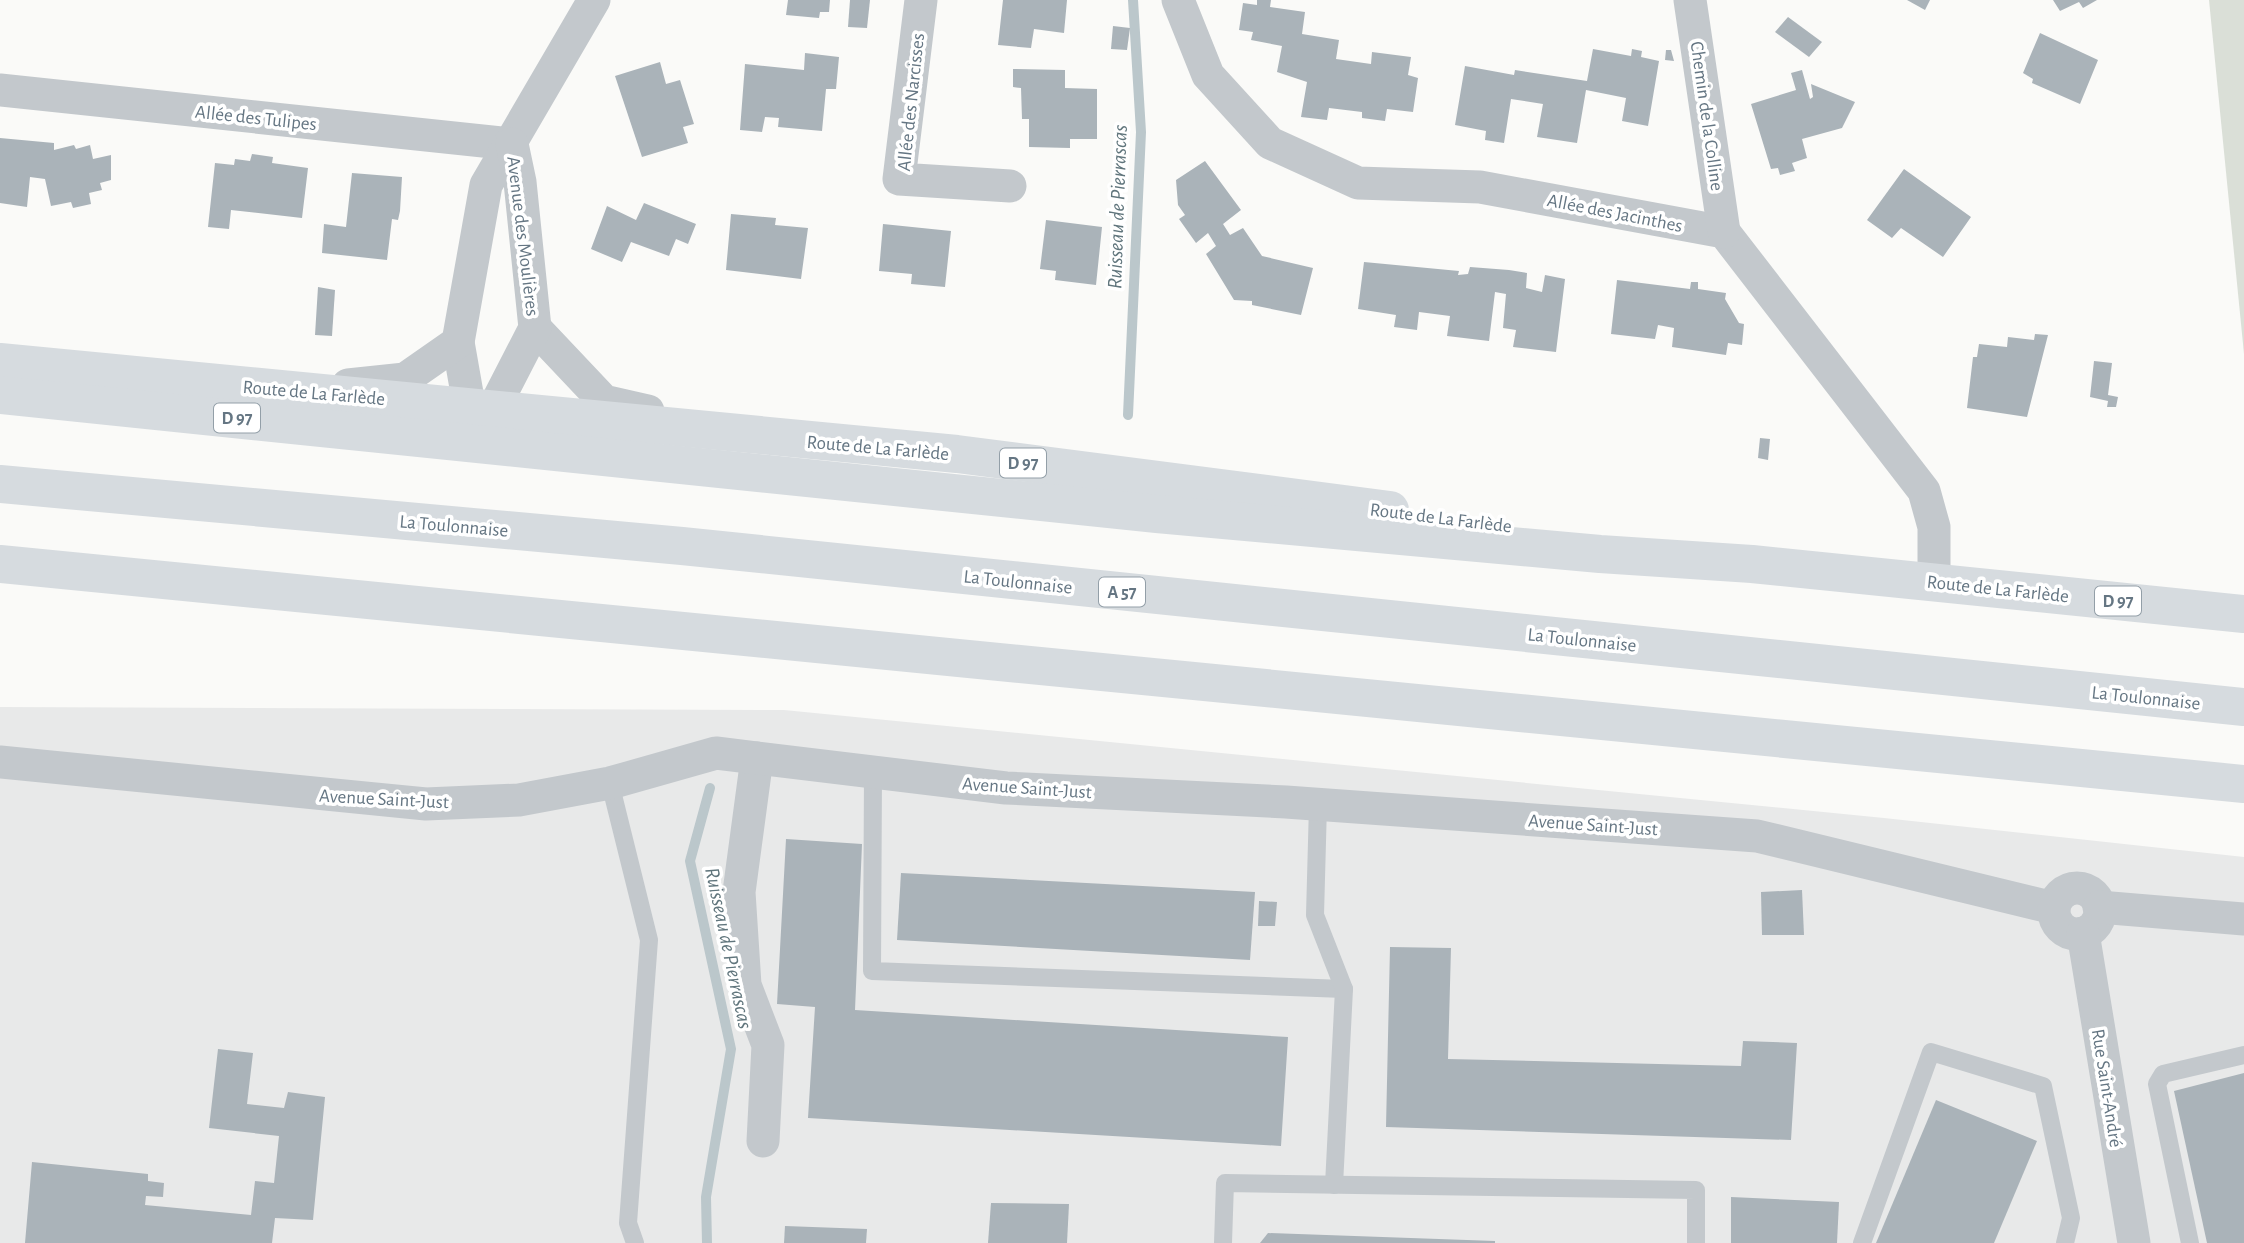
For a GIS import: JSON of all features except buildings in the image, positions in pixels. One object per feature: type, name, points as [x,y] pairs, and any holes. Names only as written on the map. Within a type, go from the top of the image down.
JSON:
[{"type":"main road","name":"Route de La Farlède","points":[[0,362],[290,391],[1184,516],[1600,554],[1752,564],[2244,614]]},
{"type":"main road","name":"Route de La Farlède","points":[[0,394],[756,436],[1012,461],[1602,537],[1752,564]]},
{"type":"main road","name":"La Toulonnaise","points":[[0,484],[682,546],[2244,708]]},
{"type":"main road","points":[[0,564],[2244,784]]},
{"type":"street","name":"Avenue des Moulières","points":[[480,419],[458,342],[486,185],[594,0]]},
{"type":"street","name":"Allée des Narcisses","points":[[921,0],[899,179],[1010,186]]},
{"type":"street","name":"Allée des Jacinthes","points":[[1178,0],[1208,75],[1270,143],[1358,183],[1480,187],[1724,232]]},
{"type":"street","name":"Chemin de la Colline","points":[[1690,0],[1724,232]]},
{"type":"street","name":"Allée des Tulipes","points":[[0,90],[512,144]]},
{"type":"street","name":"Avenue des Moulières","points":[[480,419],[535,328],[520,182],[512,144]]},
{"type":"street","points":[[1724,232],[1924,491],[1934,527],[1934,581]]},
{"type":"street","name":"Avenue des Moulières","points":[[535,328],[604,401],[756,436]]},
{"type":"street","points":[[290,391],[405,379],[458,342]]},
{"type":"street","name":"Avenue Saint-Just","points":[[0,762],[426,804],[519,800],[610,783],[716,753],[1006,788],[1318,805],[1757,836],[2054,908],[2062,894],[2073,889],[2089,892],[2091,920]]},
{"type":"street","points":[[757,758],[740,892],[745,985],[768,1045],[763,1141]]},
{"type":"street","points":[[2091,920],[2244,919]]},
{"type":"street","name":"Rue Saint-André","points":[[2091,920],[2134,1243]]},
{"type":"lane","points":[[873,772],[872,971],[1344,989]]},
{"type":"lane","points":[[610,783],[649,940],[628,1223],[635,1243]]},
{"type":"lane","points":[[1318,805],[1315,915],[1344,989],[1334,1185]]},
{"type":"lane","points":[[1862,1243],[1931,1052],[2043,1086],[2071,1218],[2065,1243]]},
{"type":"lane","points":[[2190,1243],[2157,1084],[2163,1074],[2244,1055]]},
{"type":"lane","points":[[1223,1243],[1225,1183],[1696,1190],[1696,1243]]},
{"type":"shaded area","points":[[2209,0],[2244,0],[2244,354]]},
{"type":"shaded area","points":[[0,707],[784,710],[1884,818],[2244,857],[2244,1243],[0,1243]]},
{"type":"waterway","name":"Ruisseau de Pierrascas","points":[[1128,415],[1141,132],[1133,0]]},
{"type":"waterway","name":"Ruisseau de Pierrascas","points":[[707,1243],[706,1197],[731,1049],[690,861],[710,788]]}]
